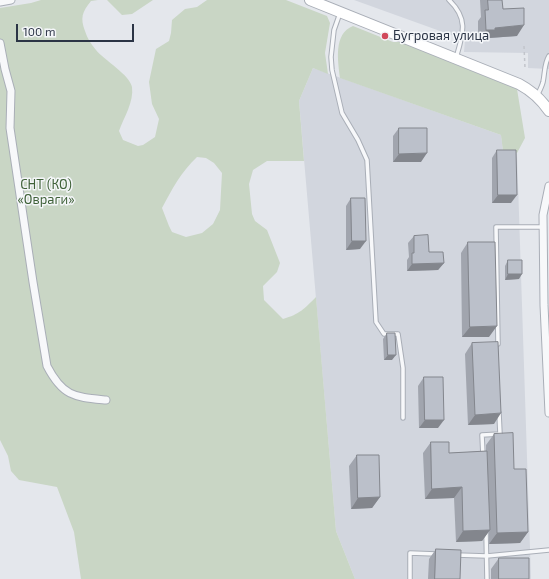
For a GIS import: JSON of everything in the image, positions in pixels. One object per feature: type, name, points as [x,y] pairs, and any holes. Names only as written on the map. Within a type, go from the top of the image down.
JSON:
[{"type":"street","points":[[0,2],[11,0]]},
{"type":"street","points":[[310,0],[524,86],[537,96],[549,111]]},
{"type":"street","points":[[0,43],[4,69],[11,91],[10,128],[47,366],[53,378],[62,388],[73,395],[106,400]]},
{"type":"street","points":[[549,186],[543,215],[544,305],[549,413]]},
{"type":"lane","points":[[449,0],[459,10],[463,22],[463,32],[456,59]]},
{"type":"lane","points":[[340,12],[334,30],[331,57],[332,70],[342,113],[358,140],[367,160],[376,322],[384,334],[398,334],[403,368],[403,418]]},
{"type":"lane","points":[[537,96],[542,84],[545,62],[548,58]]},
{"type":"lane","points":[[498,346],[496,227],[543,227]]},
{"type":"lane","points":[[483,458],[482,435],[500,434],[499,410]]},
{"type":"lane","points":[[486,526],[487,579]]},
{"type":"lane","points":[[448,555],[487,556],[549,550]]},
{"type":"lane","points":[[410,579],[410,553],[441,555]]},
{"type":"path","points":[[524,46],[525,68]]},
{"type":"shaded area","points":[[354,0],[549,0],[549,69],[528,68],[528,53],[464,52],[465,40]]},
{"type":"shaded area","points":[[313,68],[501,135],[503,151],[517,153],[531,579],[355,579],[336,531],[299,101]]},
{"type":"green space","name":"СНТ (КО) «Овраги»","points":[[41,0],[98,0],[91,1],[86,8],[82,19],[83,26],[88,39],[96,50],[130,82],[132,87],[132,98],[119,131],[123,140],[138,146],[143,145],[155,137],[159,119],[152,104],[149,82],[156,49],[169,41],[172,20],[185,9],[197,7],[207,0],[286,0],[327,16],[330,23],[325,53],[328,74],[313,68],[299,101],[304,161],[267,161],[253,170],[249,184],[252,214],[255,221],[267,230],[280,263],[277,272],[263,286],[264,300],[283,319],[301,311],[316,297],[336,531],[355,579],[81,579],[74,532],[57,487],[19,480],[11,471],[8,456],[0,440],[0,8]],"holes":[[[197,157],[206,158],[214,163],[222,173],[220,210],[213,224],[202,233],[186,237],[172,232],[162,208],[177,181],[191,163]]]},
{"type":"green space","points":[[107,0],[153,0],[132,14],[122,15]]},
{"type":"green space","points":[[353,26],[393,42],[400,42],[517,89],[525,138],[517,153],[503,151],[501,135],[340,78],[338,49],[340,41],[342,35]]},
{"type":"building","points":[[488,0],[502,0],[503,9],[524,8],[524,25],[486,30],[485,10],[488,10]]},
{"type":"building","points":[[399,128],[427,128],[427,153],[399,154]]},
{"type":"building","points":[[497,150],[516,150],[517,195],[498,195]]},
{"type":"building","points":[[351,198],[365,198],[366,241],[352,241]]},
{"type":"building","points":[[428,235],[429,252],[443,252],[444,263],[412,264],[412,253],[414,253],[414,236]]},
{"type":"building","points":[[468,242],[495,242],[497,326],[470,327]]},
{"type":"building","points":[[508,260],[522,260],[522,274],[508,274]]},
{"type":"building","points":[[387,333],[395,333],[396,355],[388,355]]},
{"type":"building","points":[[498,342],[501,413],[475,415],[472,343]]},
{"type":"building","points":[[424,377],[443,377],[444,420],[425,420]]},
{"type":"building","points":[[513,433],[514,469],[526,469],[528,532],[497,533],[494,434]]},
{"type":"building","points":[[431,442],[449,442],[449,453],[487,451],[490,530],[463,531],[462,487],[432,489]]},
{"type":"building","points":[[357,455],[379,455],[380,497],[358,498]]},
{"type":"building","points":[[436,549],[461,550],[460,579],[435,579]]},
{"type":"building","points":[[499,558],[529,558],[529,579],[499,579]]},
{"type":"place","name":"Бугровая улица","points":[[385,36]]}]
